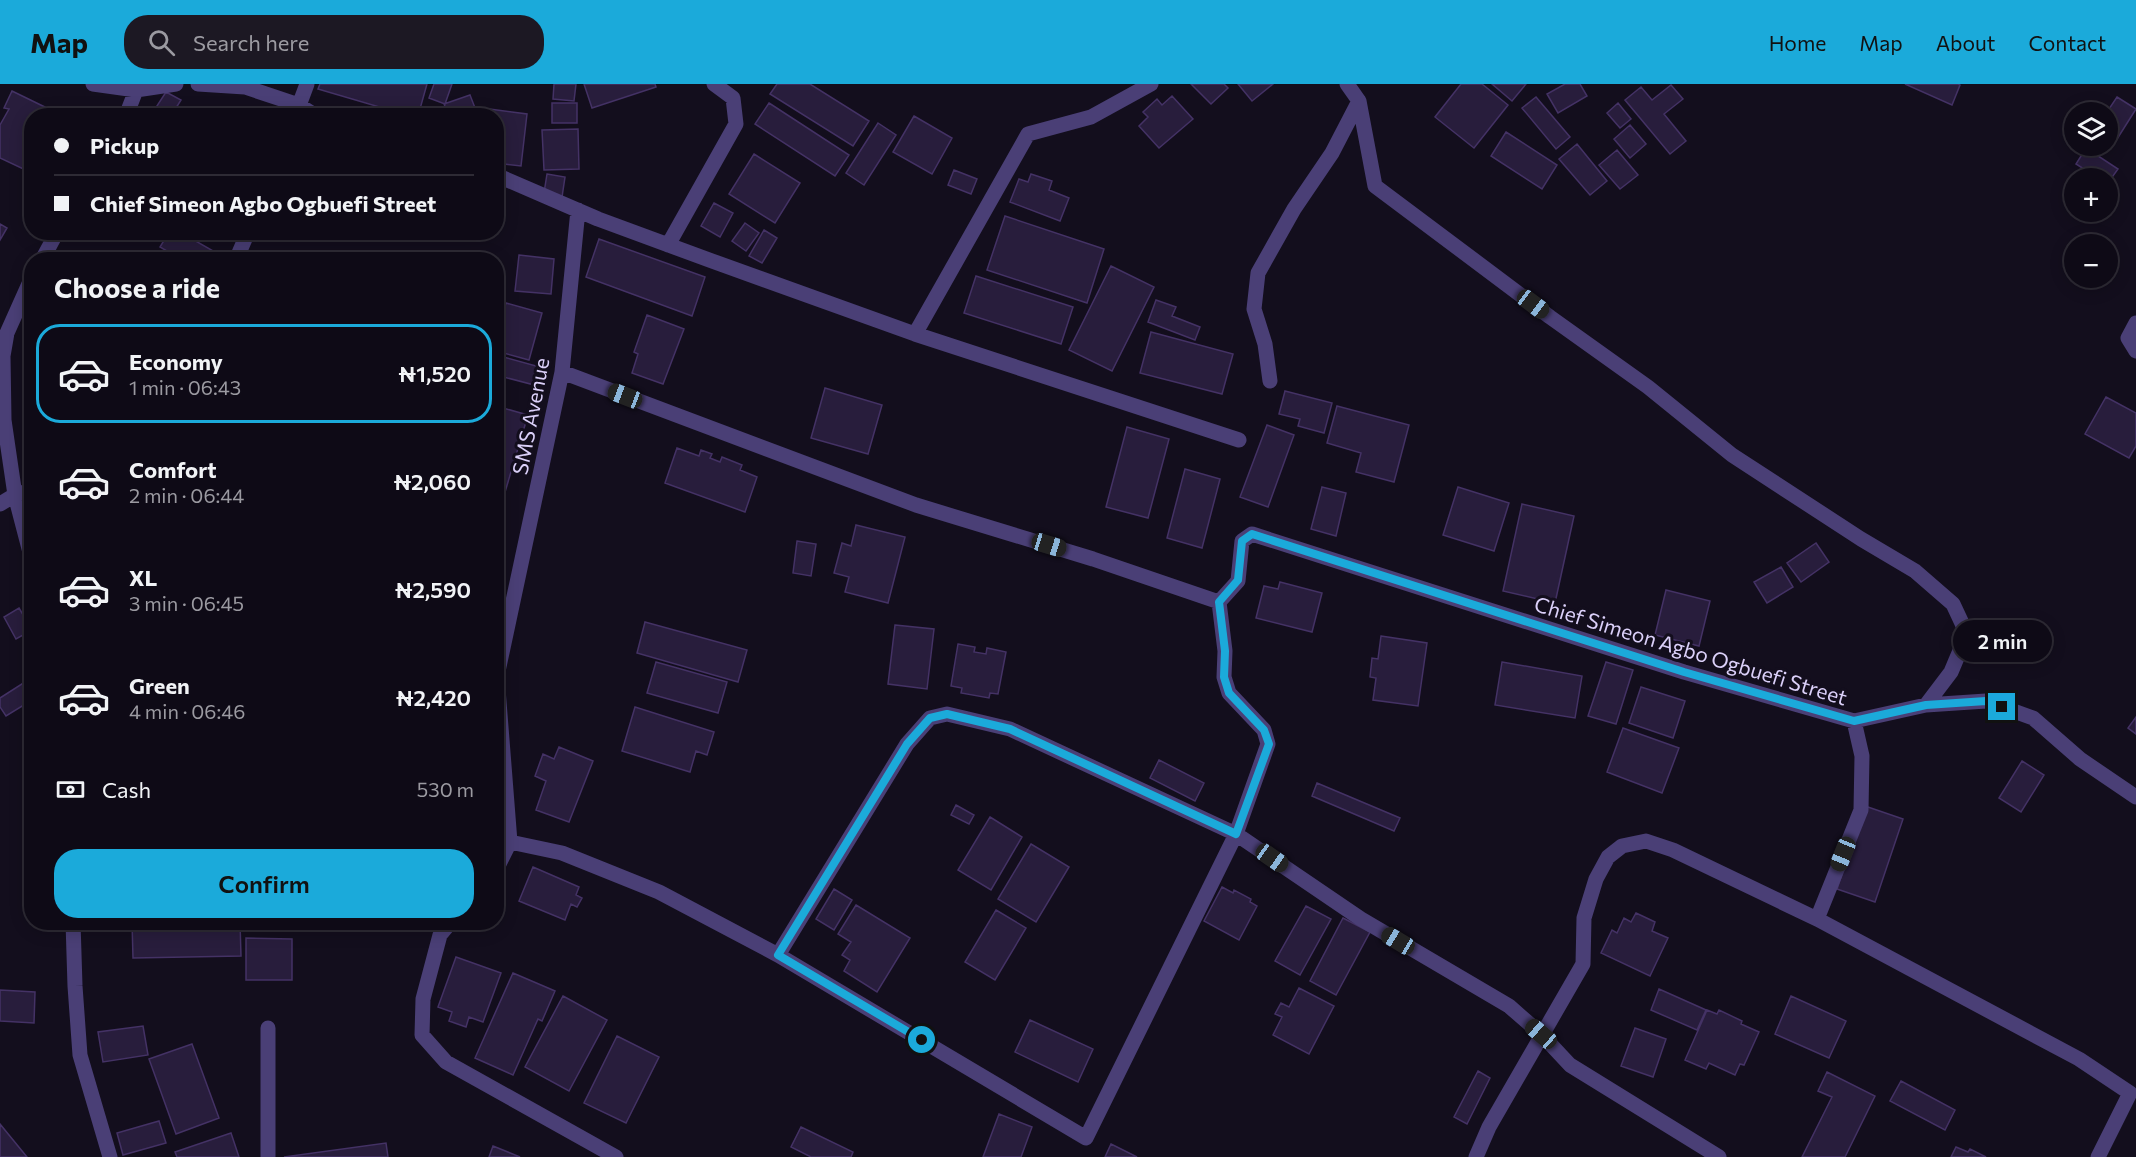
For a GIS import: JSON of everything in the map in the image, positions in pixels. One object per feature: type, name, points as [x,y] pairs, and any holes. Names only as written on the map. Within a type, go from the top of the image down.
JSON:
[{"type":"street","points":[[93,84],[136,90],[176,84]]},
{"type":"street","points":[[198,84],[245,87],[292,108]]},
{"type":"street","points":[[298,108],[307,84]]},
{"type":"street","points":[[668,244],[736,124],[734,98],[714,84]]},
{"type":"street","points":[[915,334],[1028,134],[1091,117],[1151,84]]},
{"type":"street","points":[[1347,84],[1359,101],[1375,186],[1648,387],[1732,455],[1861,539],[1915,571],[1953,604],[1967,634],[1951,672],[1926,705]]},
{"type":"street","points":[[129,108],[136,90]]},
{"type":"street","points":[[1270,381],[1265,344],[1254,309],[1257,273],[1294,209],[1332,153],[1359,101]]},
{"type":"street","points":[[504,178],[578,210],[915,334],[1239,441]]},
{"type":"street","name":"SMS Avenue","points":[[504,643],[562,372],[578,210]]},
{"type":"street","points":[[24,295],[7,333],[3,356],[4,420],[15,495],[24,529]]},
{"type":"street","points":[[2136,323],[2128,338],[2136,351]]},
{"type":"street","points":[[504,854],[510,842],[562,853],[659,892],[778,955],[1086,1138],[1236,834],[1269,744],[1264,730],[1229,693],[1224,677],[1225,651],[1219,602],[1093,559],[916,506],[562,372]]},
{"type":"street","points":[[0,504],[24,492]]},
{"type":"street","name":"Chief Simeon Agbo Ogbuefi Street","points":[[1219,602],[1238,580],[1242,541],[1252,534],[1684,672],[1854,721],[1926,705],[1986,701],[2033,718],[2080,759],[2136,797]]},
{"type":"street","points":[[778,955],[907,744],[930,718],[947,714],[1010,729],[1236,834],[1361,919],[1509,1006],[1541,1034],[1570,1065],[1719,1157]]},
{"type":"street","points":[[1817,919],[1861,810],[1862,756],[1854,721]]},
{"type":"street","name":"SMS Avenue","points":[[504,765],[510,842]]},
{"type":"street","points":[[1476,1157],[1489,1127],[1583,964],[1584,918],[1596,879],[1608,857],[1622,846],[1646,841],[1673,850],[1817,919],[2079,1059],[2133,1095],[2098,1157]]},
{"type":"street","points":[[73,930],[81,1055],[110,1157]]},
{"type":"street","points":[[444,930],[440,935],[423,999],[422,1035],[446,1062],[616,1157]]},
{"type":"street","points":[[268,1028],[268,1157]]},
{"type":"building","points":[[320,84],[427,84],[420,108],[383,108],[318,89]]},
{"type":"building","points":[[434,84],[452,84],[445,104],[429,98]]},
{"type":"building","points":[[554,84],[576,84],[574,101],[553,99]]},
{"type":"building","points":[[584,84],[655,84],[656,87],[592,108]]},
{"type":"building","points":[[777,84],[810,84],[869,121],[853,146],[770,94]]},
{"type":"building","points":[[1191,84],[1224,84],[1228,88],[1211,104]]},
{"type":"building","points":[[1238,84],[1273,84],[1252,101]]},
{"type":"building","points":[[1461,84],[1482,84],[1508,105],[1474,148],[1435,117]]},
{"type":"building","points":[[1492,84],[1526,84],[1512,101]]},
{"type":"building","points":[[1565,84],[1580,84],[1587,96],[1558,113],[1547,94]]},
{"type":"building","points":[[1905,84],[1958,84],[1960,85],[1952,105]]},
{"type":"building","points":[[1671,85],[1683,99],[1664,114],[1686,141],[1670,154],[1625,100],[1641,87],[1652,100]]},
{"type":"building","points":[[12,91],[47,108],[24,108],[24,169],[0,158],[0,125],[9,109],[4,108]]},
{"type":"building","points":[[166,92],[181,100],[176,108],[156,108]]},
{"type":"building","points":[[470,95],[475,108],[446,108],[444,104]]},
{"type":"building","points":[[1172,96],[1193,119],[1159,148],[1139,126],[1148,117],[1143,112],[1157,99],[1162,105]]},
{"type":"building","points":[[1536,97],[1570,137],[1556,149],[1522,108]]},
{"type":"building","points":[[2117,97],[2136,109],[2118,138],[2118,102],[2114,102]]},
{"type":"building","points":[[552,103],[577,103],[577,123],[552,123]]},
{"type":"building","points":[[769,103],[849,155],[835,176],[755,124]]},
{"type":"building","points":[[1618,103],[1631,119],[1620,128],[1607,113]]},
{"type":"building","points":[[504,111],[527,114],[521,166],[504,164]]},
{"type":"building","points":[[914,116],[952,138],[932,174],[893,152]]},
{"type":"building","points":[[878,123],[896,135],[864,185],[846,173]]},
{"type":"building","points":[[1630,125],[1646,144],[1630,158],[1614,139]]},
{"type":"building","points":[[578,129],[579,169],[544,170],[542,130]]},
{"type":"building","points":[[1506,132],[1557,165],[1542,189],[1491,156]]},
{"type":"building","points":[[1577,144],[1607,181],[1590,195],[1559,159]]},
{"type":"building","points":[[1617,150],[1638,175],[1620,189],[1599,165]]},
{"type":"building","points":[[754,154],[800,183],[775,223],[729,194]]},
{"type":"building","points":[[2081,156],[2098,156],[2116,168],[2082,168],[2076,164]]},
{"type":"building","points":[[954,170],[977,179],[971,194],[948,185]]},
{"type":"building","points":[[547,174],[565,177],[562,197],[544,193]]},
{"type":"building","points":[[1031,174],[1052,181],[1049,190],[1069,198],[1060,221],[1010,202],[1019,179],[1028,182]]},
{"type":"building","points":[[714,203],[733,213],[720,237],[701,226]]},
{"type":"building","points":[[1005,216],[1104,249],[1087,303],[987,270]]},
{"type":"building","points":[[745,223],[759,233],[746,251],[732,241]]},
{"type":"building","points":[[0,224],[7,228],[0,240]]},
{"type":"building","points":[[764,230],[777,238],[762,263],[749,256]]},
{"type":"building","points":[[599,239],[705,277],[692,316],[586,277]]},
{"type":"building","points":[[164,240],[194,240],[215,252],[169,252],[160,247]]},
{"type":"building","points":[[519,255],[554,259],[551,294],[515,291]]},
{"type":"building","points":[[1111,266],[1154,287],[1112,371],[1069,350]]},
{"type":"building","points":[[976,276],[1073,307],[1061,344],[964,313]]},
{"type":"building","points":[[1156,300],[1176,307],[1172,316],[1200,327],[1195,340],[1148,322]]},
{"type":"building","points":[[506,303],[542,313],[529,360],[504,353]]},
{"type":"building","points":[[647,315],[684,329],[663,384],[632,373],[638,354],[634,352]]},
{"type":"building","points":[[1151,332],[1233,354],[1222,394],[1140,373]]},
{"type":"building","points":[[504,357],[547,369],[542,387],[504,377]]},
{"type":"building","points":[[825,388],[882,405],[868,454],[811,438]]},
{"type":"building","points":[[1285,391],[1332,403],[1324,433],[1298,426],[1300,419],[1279,414]]},
{"type":"building","points":[[2106,397],[2136,413],[2136,446],[2129,458],[2085,434]]},
{"type":"building","points":[[1337,406],[1409,425],[1394,482],[1356,472],[1361,453],[1327,443]]},
{"type":"building","points":[[504,408],[528,415],[504,492]]},
{"type":"building","points":[[1267,425],[1294,435],[1268,507],[1240,497]]},
{"type":"building","points":[[1127,427],[1169,439],[1148,518],[1106,507]]},
{"type":"building","points":[[677,448],[699,456],[701,450],[712,454],[710,458],[720,462],[722,457],[742,465],[740,470],[757,477],[745,512],[665,483]]},
{"type":"building","points":[[1185,469],[1220,479],[1202,548],[1167,538]]},
{"type":"building","points":[[1322,487],[1346,493],[1336,536],[1311,529]]},
{"type":"building","points":[[1458,487],[1509,503],[1494,551],[1443,535]]},
{"type":"building","points":[[1522,504],[1574,516],[1555,603],[1503,591]]},
{"type":"building","points":[[856,525],[905,537],[888,603],[845,592],[849,577],[834,573],[842,543],[851,546]]},
{"type":"building","points":[[797,541],[816,544],[811,576],[793,573]]},
{"type":"building","points":[[1816,543],[1829,562],[1801,582],[1787,563]]},
{"type":"building","points":[[1781,567],[1793,587],[1767,603],[1754,582]]},
{"type":"building","points":[[1280,582],[1322,593],[1312,632],[1256,618],[1264,586],[1278,589]]},
{"type":"building","points":[[1666,590],[1710,601],[1699,646],[1655,635]]},
{"type":"building","points":[[19,608],[24,616],[24,634],[16,639],[4,617]]},
{"type":"building","points":[[645,622],[747,650],[738,682],[637,653]]},
{"type":"building","points":[[895,625],[934,629],[927,689],[888,684]]},
{"type":"building","points":[[1381,636],[1427,643],[1418,706],[1373,700],[1376,678],[1370,677],[1372,658],[1378,659]]},
{"type":"building","points":[[958,644],[975,647],[974,652],[986,654],[987,648],[1006,652],[998,694],[990,693],[989,698],[961,693],[962,688],[951,686]]},
{"type":"building","points":[[656,662],[727,682],[718,713],[647,693]]},
{"type":"building","points":[[1502,662],[1582,676],[1575,718],[1495,705]]},
{"type":"building","points":[[1606,662],[1633,670],[1616,724],[1588,716]]},
{"type":"building","points":[[24,683],[24,705],[6,716],[0,707],[0,698]]},
{"type":"building","points":[[1641,687],[1685,701],[1673,738],[1629,723]]},
{"type":"building","points":[[635,707],[714,732],[707,755],[696,751],[690,772],[622,751]]},
{"type":"building","points":[[2136,717],[2136,734],[2128,728]]},
{"type":"building","points":[[1623,728],[1679,748],[1662,793],[1607,772]]},
{"type":"building","points":[[559,747],[593,761],[569,822],[536,810],[546,781],[535,776],[543,754],[554,759]]},
{"type":"building","points":[[1159,760],[1204,783],[1195,801],[1150,778]]},
{"type":"building","points":[[2022,761],[2044,775],[2021,812],[1999,798]]},
{"type":"building","points":[[1317,783],[1400,818],[1394,831],[1312,796]]},
{"type":"building","points":[[956,805],[974,815],[969,824],[951,815]]},
{"type":"building","points":[[1865,806],[1903,819],[1875,902],[1837,889]]},
{"type":"building","points":[[990,817],[1022,837],[991,890],[958,870]]},
{"type":"building","points":[[1031,844],[1069,867],[1036,922],[998,899]]},
{"type":"building","points":[[533,867],[579,887],[576,895],[582,898],[577,907],[571,904],[565,920],[519,901]]},
{"type":"building","points":[[1222,887],[1233,893],[1234,890],[1251,899],[1250,902],[1257,906],[1239,940],[1204,921]]},
{"type":"building","points":[[834,889],[852,900],[834,930],[816,919]]},
{"type":"building","points":[[856,905],[910,938],[877,992],[844,971],[850,960],[842,955],[851,942],[838,934]]},
{"type":"building","points":[[1306,906],[1331,919],[1300,975],[1275,961]]},
{"type":"building","points":[[996,910],[1026,928],[995,980],[965,962]]},
{"type":"building","points":[[1636,913],[1655,922],[1652,931],[1668,938],[1650,976],[1601,953],[1612,930],[1617,933],[1624,918],[1631,922]]},
{"type":"building","points":[[1343,918],[1370,932],[1336,995],[1310,981]]},
{"type":"building","points":[[132,930],[240,930],[241,956],[133,958]]},
{"type":"building","points":[[246,938],[292,939],[292,980],[246,980]]},
{"type":"building","points":[[456,957],[501,973],[483,1022],[469,1017],[466,1027],[449,1021],[452,1012],[438,1007]]},
{"type":"building","points":[[513,973],[555,991],[542,1021],[538,1019],[513,1075],[475,1058]]},
{"type":"building","points":[[1299,988],[1334,1006],[1309,1054],[1273,1035],[1282,1017],[1275,1014],[1281,1003],[1289,1007]]},
{"type":"building","points":[[1659,989],[1706,1010],[1697,1030],[1651,1010]]},
{"type":"building","points":[[0,990],[35,992],[34,1023],[0,1021]]},
{"type":"building","points":[[563,996],[607,1020],[569,1091],[525,1067]]},
{"type":"building","points":[[1791,996],[1846,1021],[1829,1058],[1775,1034]]},
{"type":"building","points":[[1707,1010],[1717,1014],[1719,1010],[1759,1032],[1744,1065],[1740,1064],[1735,1075],[1709,1063],[1706,1069],[1685,1060]]},
{"type":"building","points":[[1030,1020],[1093,1049],[1078,1082],[1015,1052]]},
{"type":"building","points":[[143,1026],[148,1055],[103,1062],[98,1032]]},
{"type":"building","points":[[1635,1028],[1666,1039],[1653,1077],[1621,1066]]},
{"type":"building","points":[[617,1036],[659,1057],[626,1123],[584,1103]]},
{"type":"building","points":[[192,1044],[219,1118],[176,1134],[149,1059]]},
{"type":"building","points":[[1478,1071],[1490,1078],[1467,1124],[1454,1117]]},
{"type":"building","points":[[1827,1072],[1875,1096],[1845,1157],[1802,1157],[1832,1097],[1818,1091]]},
{"type":"building","points":[[1901,1081],[1955,1110],[1945,1130],[1890,1101]]},
{"type":"building","points":[[999,1114],[1032,1127],[1021,1157],[983,1157]]},
{"type":"building","points":[[159,1121],[166,1143],[123,1155],[117,1133]]},
{"type":"building","points":[[0,1124],[27,1157],[0,1157]]},
{"type":"building","points":[[801,1127],[853,1152],[851,1157],[811,1157],[791,1147]]},
{"type":"building","points":[[231,1133],[239,1157],[177,1157],[175,1152]]},
{"type":"building","points":[[386,1143],[388,1157],[284,1157]]},
{"type":"building","points":[[1111,1144],[1137,1157],[1105,1157]]},
{"type":"building","points":[[493,1146],[520,1157],[489,1157]]},
{"type":"building","points":[[1956,1147],[1968,1152],[1970,1149],[1986,1157],[1951,1157]]},
{"type":"route","points":[[922,1040],[778,955],[907,744],[930,718],[947,714],[1010,729],[1236,834],[1269,744],[1264,730],[1229,693],[1224,677],[1225,651],[1219,602],[1238,580],[1242,541],[1252,534],[1684,672],[1854,721],[1926,705],[1986,701],[2002,707]]}]
